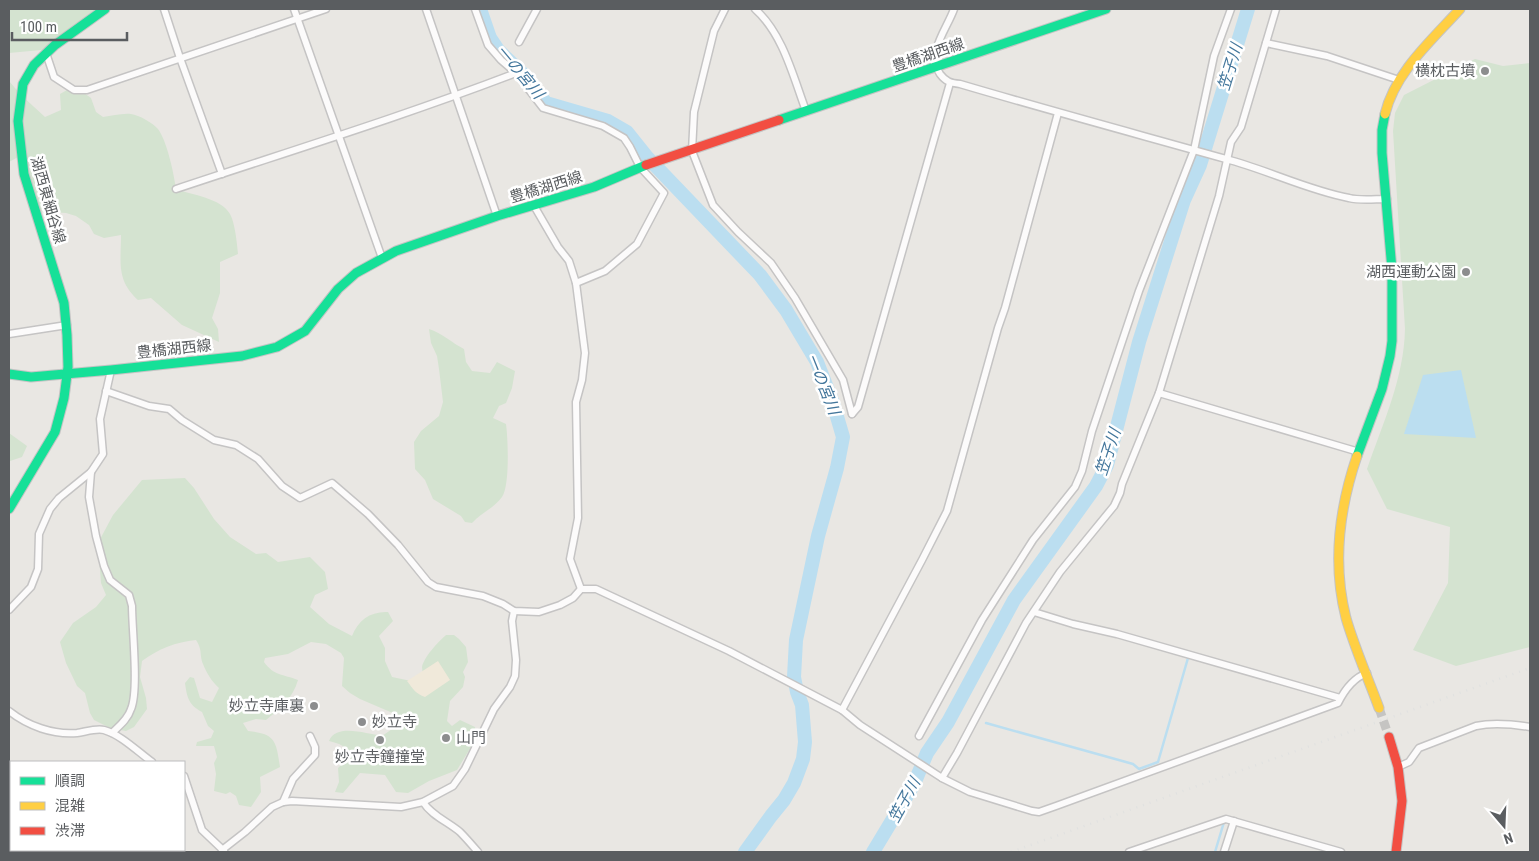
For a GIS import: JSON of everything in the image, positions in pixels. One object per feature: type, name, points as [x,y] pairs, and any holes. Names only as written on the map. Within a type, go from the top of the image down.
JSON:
[{"type":"main road","name":"湖西東細谷線","points":[[9,509],[56,431],[68,374],[67,325],[64,303],[24,174],[18,120],[21,95],[29,72],[46,53],[105,9]]},
{"type":"main road","name":"豊橋湖西線","points":[[9,374],[31,377],[111,370],[242,356],[278,347],[305,331],[338,290],[356,273],[382,258],[497,216],[594,187],[641,167],[1106,9]]},
{"type":"main road","points":[[1380,708],[1346,618],[1337,554],[1342,508],[1352,471],[1386,371],[1392,344],[1391,279],[1382,125],[1387,106],[1399,80],[1460,9]]},
{"type":"main road","points":[[1389,737],[1398,767],[1402,801],[1396,852]]},
{"type":"street","points":[[164,9],[222,174]]},
{"type":"street","points":[[294,9],[382,258]]},
{"type":"street","points":[[46,53],[54,77],[74,90],[87,90],[326,9]]},
{"type":"street","points":[[426,9],[497,216]]},
{"type":"street","points":[[475,9],[488,45],[516,73],[543,108],[603,126],[624,138],[641,167],[664,193],[637,244],[605,272],[576,283]]},
{"type":"street","points":[[518,42],[537,9]]},
{"type":"street","points":[[724,9],[714,31],[694,112],[692,151],[713,205],[771,263],[790,291],[843,380],[852,414],[858,407],[950,83]]},
{"type":"street","points":[[755,9],[766,18],[779,40],[806,111]]},
{"type":"street","points":[[954,9],[940,41],[935,59],[936,67],[942,77],[950,83],[960,84],[1224,158],[1350,199],[1387,198]]},
{"type":"street","points":[[919,736],[978,625],[1033,540],[1075,487],[1082,471],[1092,431],[1139,291],[1194,150],[1214,56],[1232,9]]},
{"type":"street","points":[[942,778],[1034,612],[1060,572],[1114,506],[1160,393],[1219,196],[1224,158],[1231,142],[1241,127],[1276,9]]},
{"type":"street","points":[[1266,43],[1327,56],[1399,80]]},
{"type":"street","points":[[176,189],[339,137],[516,73]]},
{"type":"street","points":[[842,710],[947,511],[998,328],[1006,308],[1005,304],[1058,113]]},
{"type":"street","points":[[533,204],[558,247],[569,261],[576,283],[585,353],[582,380],[576,402],[578,518],[570,559],[582,589]]},
{"type":"street","points":[[9,334],[67,325]]},
{"type":"street","points":[[9,610],[30,587],[38,570],[39,534],[50,509],[59,498],[91,472],[103,454],[100,419],[111,370]]},
{"type":"street","points":[[106,390],[149,406],[169,409],[182,420],[214,440],[236,445],[258,459],[282,486],[300,498],[332,483],[374,520],[398,545],[428,582],[436,587],[483,596],[503,604],[514,611],[539,612],[560,605],[573,598],[582,589],[596,589],[729,651],[842,710],[860,725],[942,778],[970,792],[1038,812],[1338,703],[1350,685],[1360,676],[1367,673]]},
{"type":"street","points":[[1160,393],[1359,452]]},
{"type":"street","points":[[91,472],[89,497],[104,566],[110,580],[128,594],[132,606],[134,687],[132,707],[128,718],[112,733]]},
{"type":"street","points":[[185,779],[202,830],[223,851],[272,807],[283,802],[400,807],[423,802],[453,786],[459,779],[494,709],[510,688],[515,676],[516,660],[512,621],[514,611]]},
{"type":"street","points":[[1034,612],[1340,698]]},
{"type":"street","points":[[9,711],[29,724],[68,734],[101,729],[112,733],[151,761]]},
{"type":"street","points":[[1398,767],[1409,762],[1419,748],[1476,726],[1495,724],[1530,726]]},
{"type":"street","points":[[283,802],[293,779],[315,755],[315,747],[310,736]]},
{"type":"street","points":[[423,802],[459,831],[478,852]]},
{"type":"street","points":[[1129,852],[1226,819],[1341,852]]},
{"type":"street","points":[[1224,852],[1234,821]]},
{"type":"green space","points":[[9,9],[105,9],[52,49],[9,53]]},
{"type":"green space","name":"湖西運動公園","points":[[1475,59],[1503,66],[1530,63],[1530,647],[1456,666],[1413,650],[1448,583],[1450,527],[1387,509],[1367,469],[1392,400],[1404,347],[1405,329],[1393,131],[1395,113],[1404,95]]},
{"type":"green space","points":[[9,81],[45,117],[61,110],[60,94],[74,86],[91,98],[96,112],[103,117],[131,114],[153,124],[161,134],[167,149],[176,189],[206,198],[226,209],[230,214],[236,233],[238,254],[220,262],[220,293],[212,318],[218,329],[219,342],[182,325],[151,298],[138,300],[131,293],[121,270],[121,235],[104,238],[94,234],[89,225],[76,216],[66,213],[35,211],[20,156],[9,162]]},
{"type":"green space","points":[[429,329],[464,349],[466,362],[472,371],[490,373],[497,362],[515,371],[512,388],[506,403],[499,406],[493,418],[506,424],[508,462],[505,491],[499,501],[472,523],[465,522],[461,516],[433,499],[425,480],[415,469],[414,442],[421,431],[439,416],[443,402],[437,356],[431,343]]},
{"type":"green space","points":[[9,433],[27,446],[22,457],[10,461]]},
{"type":"green space","points":[[185,478],[194,488],[214,519],[230,537],[256,554],[266,553],[278,562],[310,557],[325,572],[328,589],[315,595],[310,607],[329,624],[352,636],[358,625],[366,618],[376,613],[388,612],[393,621],[379,636],[385,648],[385,661],[392,677],[416,682],[425,679],[422,667],[432,650],[446,635],[454,635],[459,639],[466,647],[468,662],[463,672],[465,677],[463,687],[450,701],[447,721],[452,726],[460,720],[475,727],[476,742],[457,770],[429,781],[408,793],[396,792],[385,775],[360,773],[343,793],[335,792],[339,782],[338,768],[351,755],[344,747],[329,741],[333,736],[338,732],[352,731],[382,736],[398,725],[402,717],[360,699],[342,686],[344,658],[341,653],[326,644],[311,642],[288,654],[265,658],[264,662],[271,670],[298,680],[289,698],[266,720],[256,719],[243,723],[248,731],[264,734],[273,740],[276,745],[280,767],[260,777],[261,792],[251,807],[239,805],[236,796],[230,792],[226,794],[214,791],[216,774],[214,763],[217,757],[214,746],[196,746],[197,742],[211,738],[214,731],[208,726],[202,712],[194,707],[189,700],[185,683],[190,677],[194,678],[200,698],[212,702],[219,688],[206,670],[196,640],[181,642],[168,647],[142,661],[140,677],[147,709],[134,727],[126,731],[110,728],[94,720],[90,713],[85,693],[77,686],[66,663],[60,642],[73,623],[96,607],[106,595],[101,583],[98,543],[113,515],[142,480]]},
{"type":"sand","points":[[438,661],[450,680],[425,697],[422,696],[407,681]]},
{"type":"water","points":[[1461,370],[1476,438],[1404,434],[1423,375]]},
{"type":"waterway","name":"一の宮川","points":[[480,9],[490,38],[498,50],[524,75],[546,103],[608,121],[627,132],[647,157],[760,275],[786,310],[817,362],[833,403],[843,437],[837,468],[818,536],[796,640],[794,677],[802,705],[805,742],[803,759],[794,783],[784,800],[745,852]]},
{"type":"waterway","name":"笠子川","points":[[873,852],[914,784],[927,753],[948,722],[1014,600],[1096,486],[1107,465],[1139,342],[1184,200],[1200,165],[1248,9]]},
{"type":"waterway","points":[[986,723],[1133,764],[1139,769],[1158,762],[1188,658]]},
{"type":"waterway","points":[[1215,852],[1224,822]]},
{"type":"tunnel","points":[[1379,708],[1389,737]]},
{"type":"railway","points":[[1011,852],[1530,668]]},
{"type":"traffic: fast","points":[[9,509],[55,432],[64,398],[68,367],[64,303],[24,174],[18,121],[23,84],[34,65],[55,45],[105,9]]},
{"type":"traffic: fast","points":[[779,120],[1106,9]]},
{"type":"traffic: fast","points":[[1357,456],[1382,389],[1392,341],[1392,270],[1382,153],[1382,130],[1385,114]]},
{"type":"traffic: fast","points":[[9,374],[31,377],[111,370],[242,356],[277,347],[305,331],[338,289],[356,273],[396,251],[497,216],[594,187],[646,165]]},
{"type":"traffic: slow","points":[[1385,114],[1397,84],[1406,70],[1460,9]]},
{"type":"traffic: slow","points":[[1357,456],[1342,516],[1339,577],[1346,618],[1379,708]]},
{"type":"traffic: jam","points":[[646,165],[779,120]]},
{"type":"traffic: jam","points":[[1389,737],[1398,767],[1402,801],[1396,852]]},
{"type":"place","name":"横枕古墳","points":[[1485,71]]},
{"type":"place","name":"湖西運動公園","points":[[1466,272]]},
{"type":"place","name":"妙立寺庫裏","points":[[314,706]]},
{"type":"place","name":"妙立寺","points":[[362,722]]},
{"type":"place","name":"山門","points":[[446,738]]},
{"type":"place","name":"妙立寺鐘撞堂","points":[[380,740]]}]
